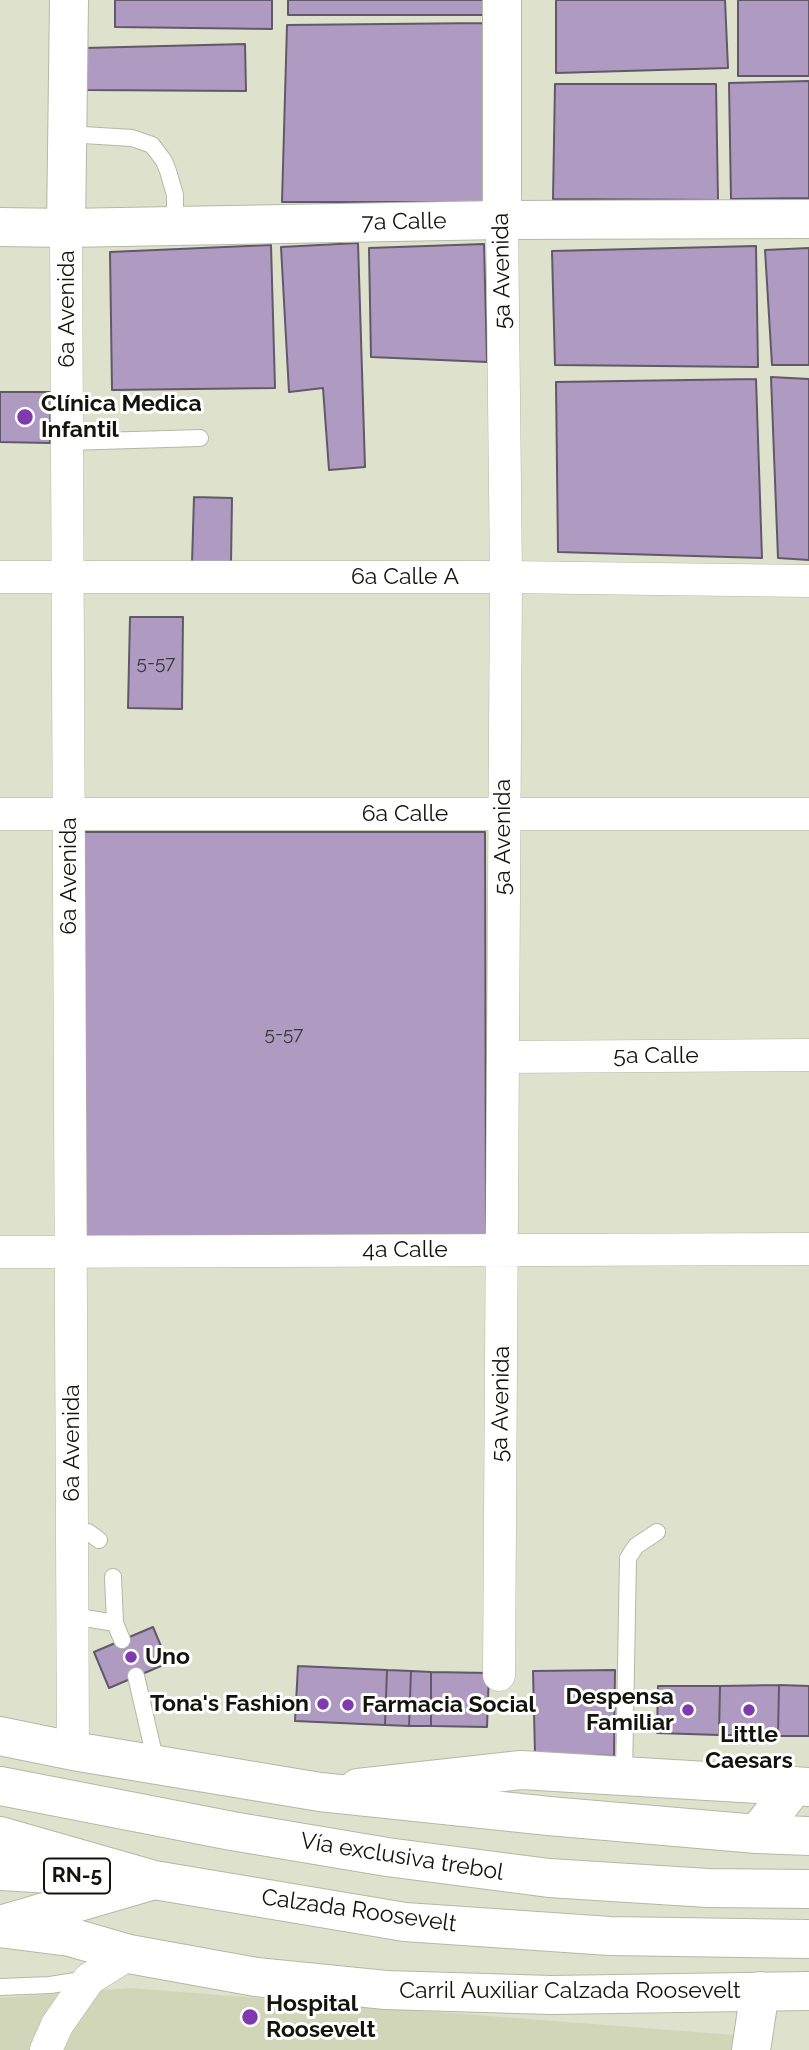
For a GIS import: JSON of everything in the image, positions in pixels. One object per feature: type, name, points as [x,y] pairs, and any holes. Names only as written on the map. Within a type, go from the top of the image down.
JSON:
[{"type":"main road","name":"6a Avenida","points":[[66,228],[69,0]]},
{"type":"main road","name":"5a Avenida","points":[[502,0],[502,220]]},
{"type":"main road","name":"7a Calle","points":[[0,227],[809,219]]},
{"type":"main road","points":[[0,1718],[73,1751]]},
{"type":"main road","points":[[0,1736],[156,1766],[320,1792],[549,1816],[809,1836]]},
{"type":"main road","points":[[320,1792],[521,1770],[801,1787]]},
{"type":"main road","name":"Vía exclusiva trebol","points":[[0,1786],[232,1831],[387,1857],[549,1878],[708,1888],[809,1888]]},
{"type":"main road","points":[[757,1834],[801,1787]]},
{"type":"main road","name":"Calzada Roosevelt","points":[[0,1836],[153,1880],[405,1922],[610,1936],[809,1939]]},
{"type":"main road","name":"RN-5","points":[[0,1871],[153,1880]]},
{"type":"main road","points":[[0,1926],[153,1880]]},
{"type":"main road","name":"Carril Auxiliar Calzada Roosevelt","points":[[0,1926],[70,1937],[130,1954],[256,1977],[386,1990],[551,1995],[809,1991]]},
{"type":"main road","points":[[751,2050],[760,1991]]},
{"type":"street","name":"5a Avenida","points":[[499,1675],[506,577],[502,220]]},
{"type":"street","name":"6a Avenida","points":[[66,228],[71,1251],[86,1536],[73,1616],[73,1751]]},
{"type":"street","name":"6a Calle A","points":[[0,577],[506,577],[809,581]]},
{"type":"street","name":"6a Calle","points":[[0,814],[809,814]]},
{"type":"street","name":"5a Calle","points":[[503,1057],[809,1055]]},
{"type":"street","name":"4a Calle","points":[[0,1252],[809,1249]]},
{"type":"street","points":[[46,2050],[57,2025],[89,1979],[130,1954]]},
{"type":"lane","points":[[67,134],[132,138],[152,145],[169,171],[174,195],[175,226]]},
{"type":"lane","points":[[67,442],[200,438]]},
{"type":"lane","points":[[624,1775],[628,1558],[636,1546],[657,1532]]},
{"type":"lane","points":[[113,1577],[115,1623],[122,1640]]},
{"type":"lane","points":[[73,1616],[115,1623]]},
{"type":"lane","points":[[136,1676],[156,1766]]},
{"type":"lane","points":[[0,1987],[50,1985],[89,1979]]},
{"type":"shaded area","name":"Hospital Roosevelt","points":[[130,1988],[734,2035],[732,2050],[0,2050],[0,1998]]},
{"type":"building","points":[[115,0],[272,0],[272,29],[115,27]]},
{"type":"building","points":[[288,0],[483,0],[484,15],[288,15]]},
{"type":"building","points":[[556,0],[725,0],[728,68],[556,73]]},
{"type":"building","points":[[738,0],[809,0],[809,76],[738,76]]},
{"type":"building","points":[[486,23],[490,202],[282,202],[287,25]]},
{"type":"building","points":[[245,44],[246,91],[86,90],[84,48]]},
{"type":"building","points":[[809,81],[809,198],[731,199],[729,83]]},
{"type":"building","points":[[555,84],[716,84],[718,200],[553,199]]},
{"type":"building","points":[[358,243],[365,467],[329,470],[323,388],[289,392],[281,247]]},
{"type":"building","points":[[484,244],[487,362],[371,357],[369,248]]},
{"type":"building","points":[[271,245],[275,388],[112,390],[110,252]]},
{"type":"building","points":[[756,246],[758,367],[555,365],[552,251]]},
{"type":"building","points":[[809,248],[809,365],[772,365],[765,250]]},
{"type":"building","points":[[771,377],[809,379],[809,560],[778,558]]},
{"type":"building","points":[[756,379],[762,558],[558,552],[556,382]]},
{"type":"building","name":"Clínica Medica Infantil","points":[[0,392],[51,392],[50,443],[0,442]]},
{"type":"building","points":[[194,497],[232,498],[231,563],[192,563]]},
{"type":"building","points":[[130,617],[183,617],[182,709],[128,708]]},
{"type":"building","points":[[79,832],[485,832],[486,1236],[84,1239]]},
{"type":"building","name":"Uno","points":[[153,1627],[168,1663],[109,1688],[94,1652]]},
{"type":"building","points":[[298,1666],[387,1670],[385,1725],[295,1721]]},
{"type":"building","points":[[387,1670],[411,1671],[409,1726],[385,1725]]},
{"type":"building","points":[[615,1670],[614,1756],[535,1754],[533,1671]]},
{"type":"building","points":[[411,1671],[431,1672],[431,1726],[409,1726]]},
{"type":"building","points":[[431,1672],[489,1673],[487,1727],[431,1726]]},
{"type":"building","points":[[779,1685],[809,1686],[809,1736],[778,1736]]},
{"type":"building","name":"Little Caesars","points":[[779,1685],[778,1736],[719,1735],[720,1686]]},
{"type":"building","name":"Despensa Familiar","points":[[658,1686],[720,1686],[719,1735],[657,1733]]},
{"type":"place","name":"Clínica Medica Infantil","points":[[25,417]]},
{"type":"place","name":"Uno","points":[[131,1657]]},
{"type":"place","name":"Tona's Fashion","points":[[323,1704]]},
{"type":"place","name":"Farmacia Social","points":[[348,1705]]},
{"type":"place","name":"Despensa Familiar","points":[[688,1710]]},
{"type":"place","name":"Little Caesars","points":[[749,1710]]},
{"type":"place","name":"Hospital Roosevelt","points":[[250,2017]]}]
